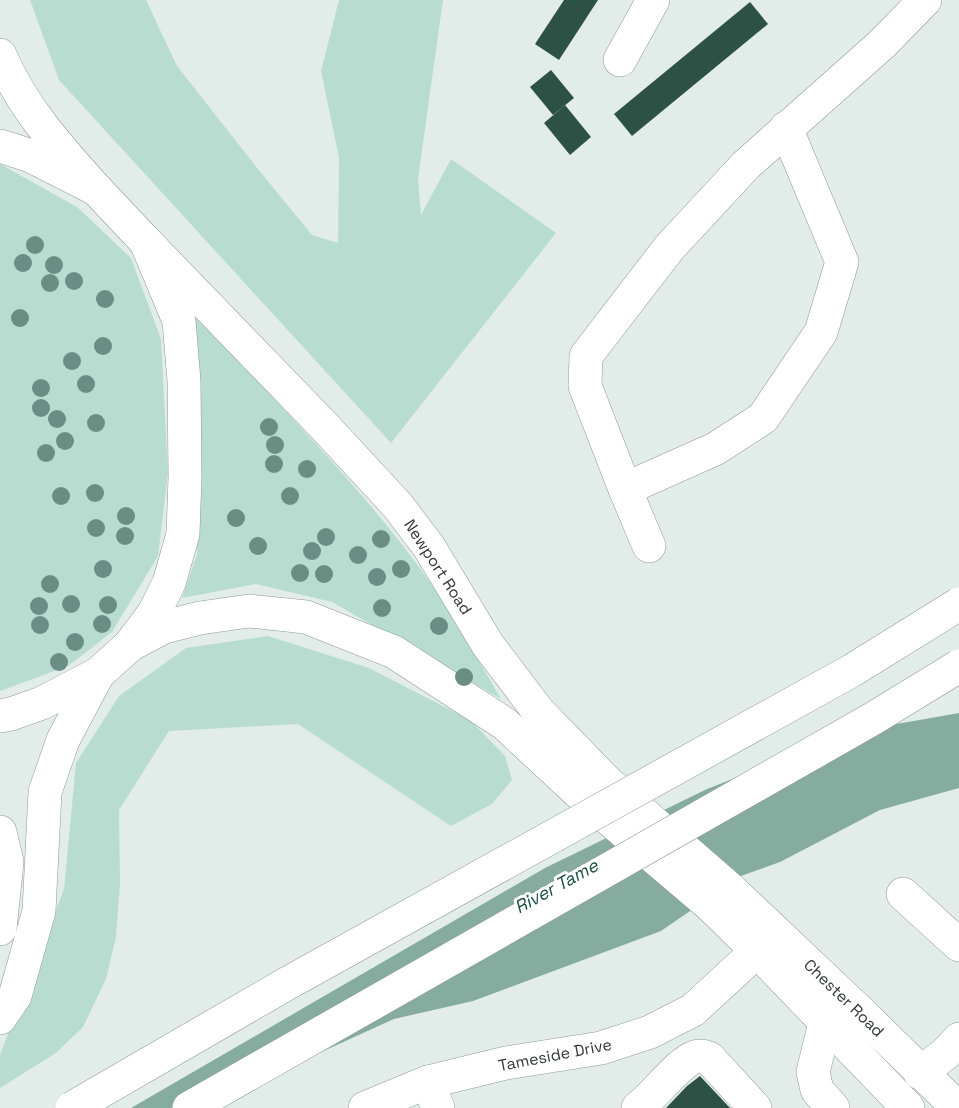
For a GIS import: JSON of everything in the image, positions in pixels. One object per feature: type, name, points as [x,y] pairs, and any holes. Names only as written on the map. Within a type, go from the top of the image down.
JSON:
[{"type":"main road","points":[[620,60],[653,0]]},
{"type":"main road","points":[[649,546],[585,386],[586,356],[669,248],[746,165],[882,44],[925,0]]},
{"type":"main road","points":[[0,55],[14,85],[50,138],[96,189]]},
{"type":"main road","points":[[625,489],[716,449],[763,418],[821,332],[842,262],[786,128]]},
{"type":"main road","points":[[0,146],[31,156],[96,189]]},
{"type":"main road","name":"Newport Road","points":[[96,189],[398,506],[429,547],[488,645],[599,792]]},
{"type":"main road","points":[[0,716],[42,703],[98,674],[130,645],[154,613],[169,582],[183,534],[184,381],[179,321],[146,242]]},
{"type":"main road","points":[[72,1108],[288,983],[851,671],[959,604]]},
{"type":"main road","name":"Newport Road","points":[[130,645],[164,627],[200,618],[249,611],[306,617],[394,652],[505,724],[599,792],[720,897]]},
{"type":"main road","points":[[189,1108],[874,718],[959,666]]},
{"type":"main road","points":[[0,1018],[15,996],[39,911],[45,792],[63,740],[98,674]]},
{"type":"main road","points":[[0,832],[7,862],[0,929]]},
{"type":"main road","points":[[903,894],[959,945]]},
{"type":"main road","name":"Chester Road","points":[[720,897],[757,951],[908,1108]]},
{"type":"main road","name":"Chester Road","points":[[720,897],[858,1010],[958,1108]]},
{"type":"main road","name":"Tameside Drive","points":[[366,1108],[433,1095],[507,1063],[601,1048],[650,1032],[693,1010],[757,951]]},
{"type":"main road","points":[[825,1023],[813,1072],[817,1090],[833,1108]]},
{"type":"main road","points":[[920,1073],[945,1054],[959,1039]]},
{"type":"main road","points":[[638,1108],[683,1064],[693,1057],[701,1056],[709,1058],[755,1108]]},
{"type":"shaded area","points":[[30,0],[146,0],[177,66],[258,169],[312,235],[338,243],[339,158],[321,71],[339,0],[443,0],[418,179],[421,215],[451,159],[556,233],[391,443],[59,80]]},
{"type":"shaded area","points":[[0,164],[77,207],[131,258],[161,339],[168,473],[158,556],[112,632],[68,666],[0,691]]},
{"type":"shaded area","points":[[191,311],[310,437],[395,536],[443,602],[501,699],[332,602],[256,584],[182,598],[197,554],[200,442]]},
{"type":"shaded area","points":[[268,636],[369,668],[470,720],[505,756],[512,780],[492,804],[451,826],[298,724],[169,731],[119,810],[120,884],[116,937],[106,979],[83,1027],[56,1053],[0,1088],[0,1055],[64,889],[76,763],[119,696],[186,648]]},
{"type":"water","name":"River Tame","points":[[959,713],[959,788],[880,810],[780,862],[741,876],[661,931],[473,1001],[394,1019],[286,1068],[218,1108],[131,1108],[545,868],[707,789],[794,755],[891,725]]},
{"type":"building","points":[[564,0],[598,0],[559,60],[535,44]]},
{"type":"building","points":[[750,2],[768,24],[632,136],[614,114]]},
{"type":"building","points":[[551,70],[574,98],[553,115],[530,87]]},
{"type":"building","points":[[565,105],[591,137],[570,155],[544,123]]},
{"type":"building","points":[[700,1076],[730,1108],[666,1108],[687,1086]]}]
